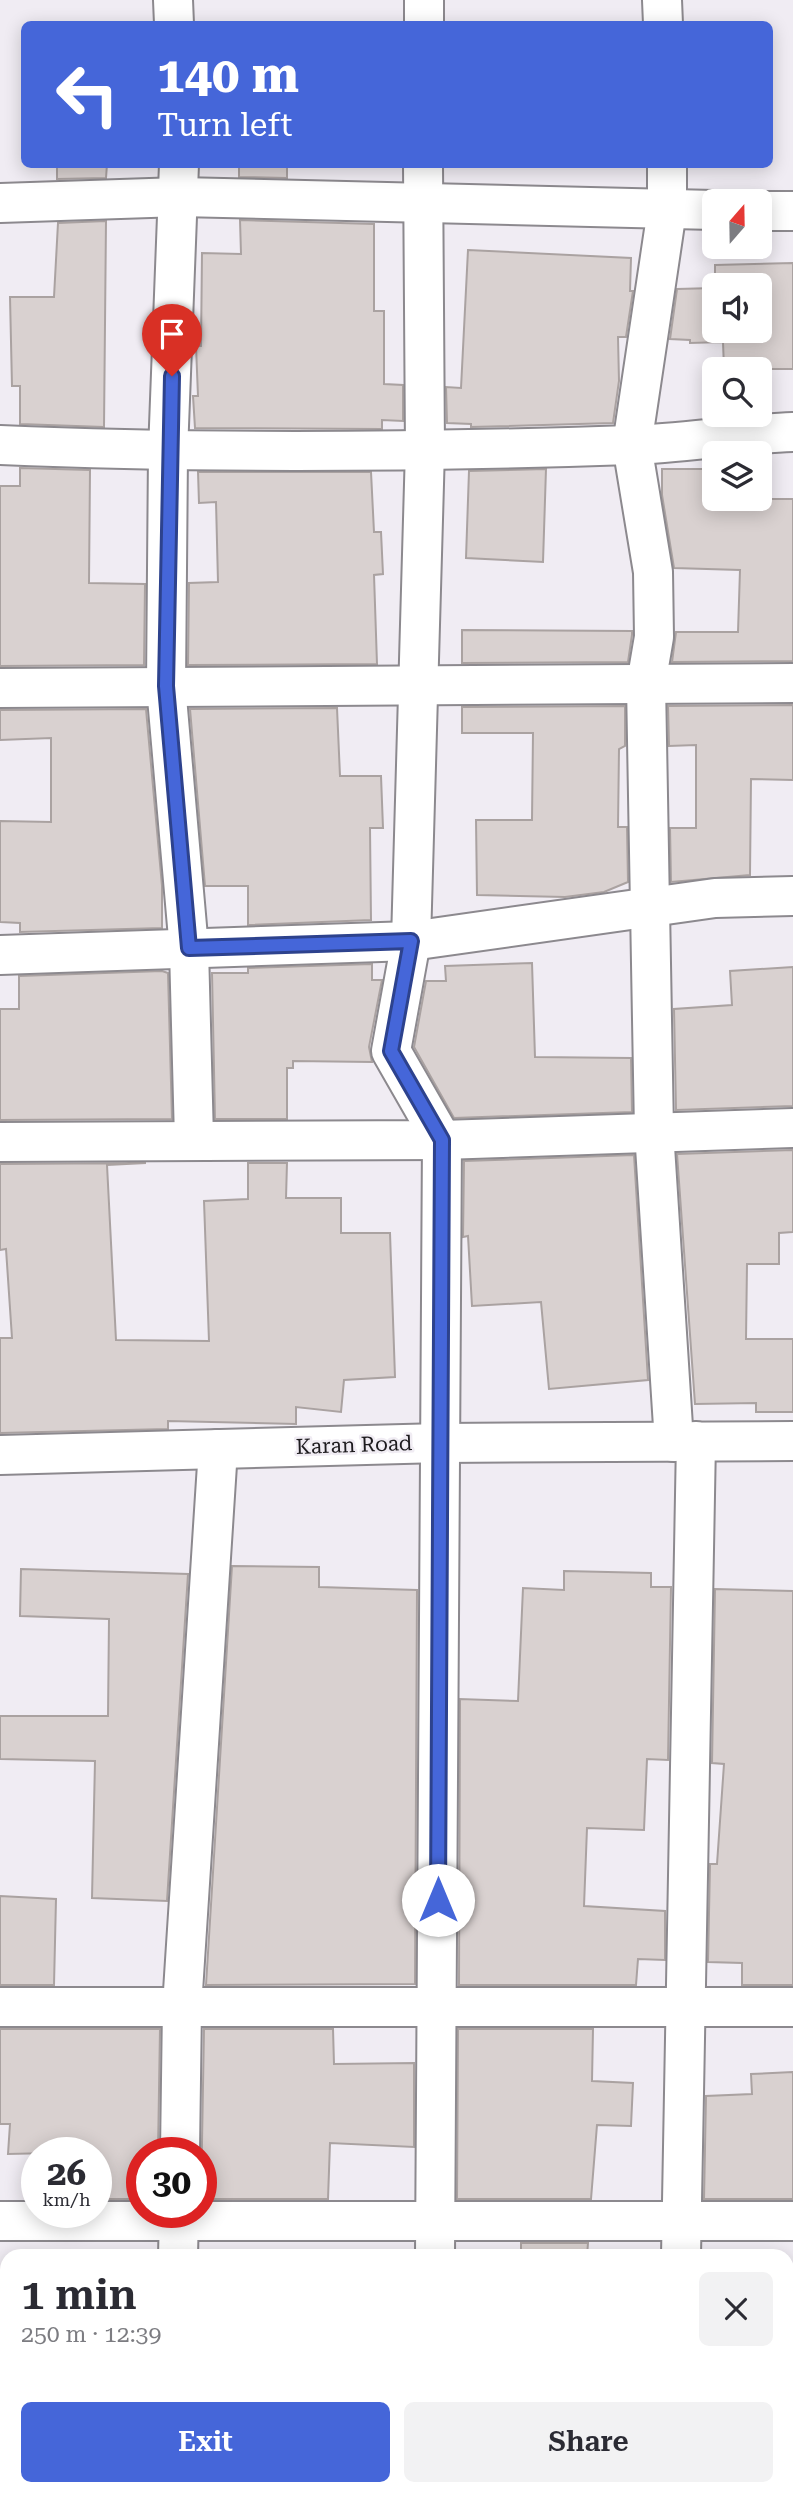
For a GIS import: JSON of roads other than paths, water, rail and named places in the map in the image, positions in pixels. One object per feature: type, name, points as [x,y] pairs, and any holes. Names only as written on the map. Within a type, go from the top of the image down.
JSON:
[{"type":"street","points":[[173,0],[174,21]]},
{"type":"street","points":[[424,0],[424,21]]},
{"type":"street","points":[[662,0],[663,21]]},
{"type":"street","points":[[667,168],[667,210],[632,445],[653,572],[654,636],[646,684],[654,1131],[685,1441],[686,2007],[681,2239]]},
{"type":"street","points":[[0,203],[180,181],[423,183],[667,210],[702,210]]},
{"type":"street","points":[[180,181],[168,452],[166,686],[189,948],[194,1139]]},
{"type":"street","points":[[423,183],[425,449],[411,941],[391,1051],[442,1140],[435,2238]]},
{"type":"street","points":[[772,211],[793,211]]},
{"type":"street","points":[[0,445],[168,452],[425,449],[632,445],[793,432]]},
{"type":"street","points":[[0,688],[793,683]]},
{"type":"street","points":[[0,955],[411,941],[715,898],[793,896]]},
{"type":"street","points":[[0,1142],[194,1139],[442,1140],[793,1128]]},
{"type":"street","name":"Karan Road","points":[[0,1455],[441,1443],[793,1441]]},
{"type":"street","points":[[180,2137],[182,2007],[218,1450]]},
{"type":"street","points":[[0,2007],[793,2007]]},
{"type":"street","points":[[0,2221],[435,2238],[681,2239],[793,2221]]}]
